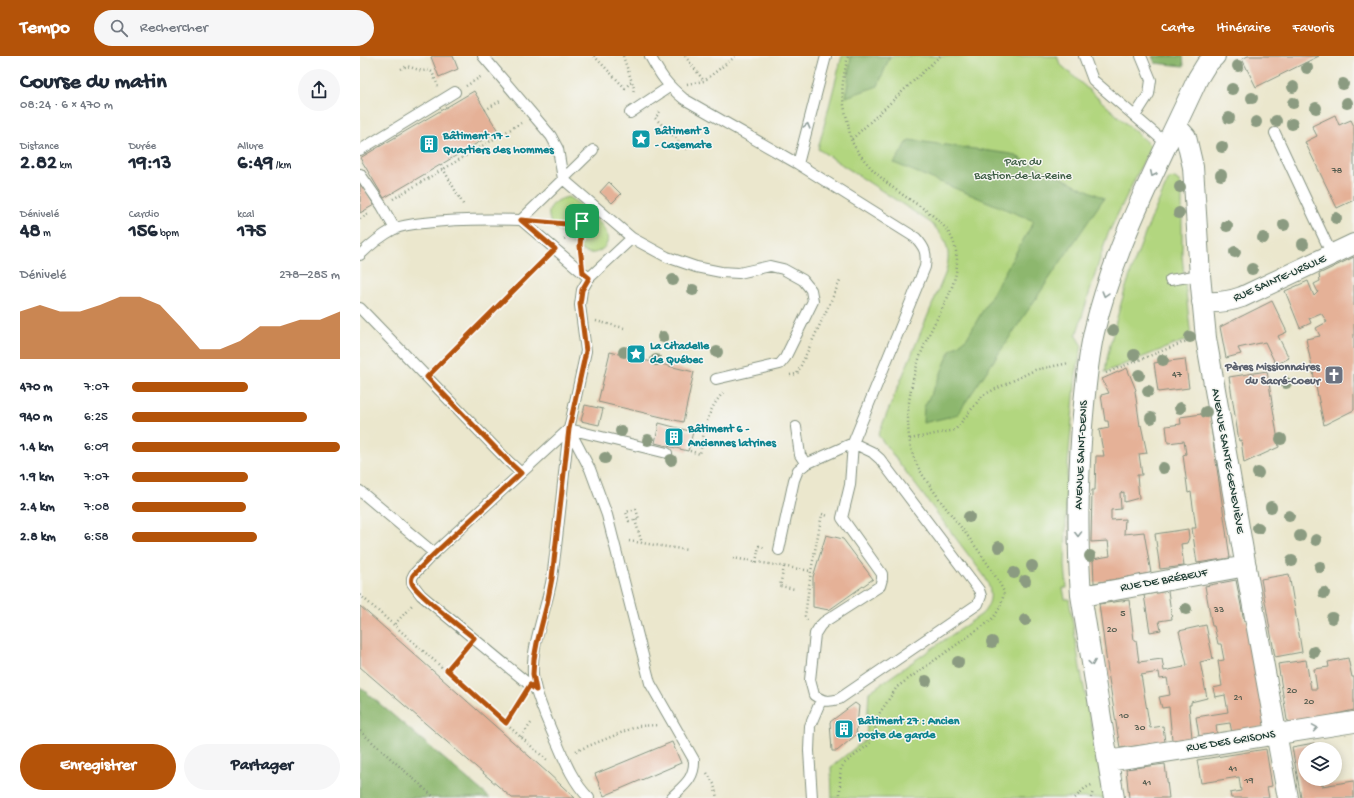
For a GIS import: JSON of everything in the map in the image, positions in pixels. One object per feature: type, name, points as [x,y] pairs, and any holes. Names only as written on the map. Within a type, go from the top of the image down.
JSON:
[{"type":"street","name":"AVENUE SAINT-DENIS","points":[[1114,798],[1081,595],[1079,547],[1079,468],[1085,384],[1094,333],[1108,284],[1125,237],[1198,78],[1206,65],[1215,56]]},
{"type":"street","name":"AVENUE SAINTE-GENEVIÈVE","points":[[1176,126],[1186,138],[1193,167],[1202,302],[1206,338],[1288,798]]},
{"type":"street","name":"RUE SAINTE-URSULE","points":[[1202,302],[1220,303],[1241,297],[1332,256],[1354,244]]},
{"type":"street","name":"RUE DE BRÉBEUF","points":[[1081,595],[1246,566]]},
{"type":"street","name":"RUE DES GRISONS","points":[[1108,761],[1354,722]]},
{"type":"lane","points":[[483,56],[551,136],[558,149],[563,179],[632,238],[667,257],[696,267],[721,272],[739,273],[770,266],[783,269],[803,280],[811,290],[812,301],[785,358],[780,364],[716,379]]},
{"type":"lane","points":[[650,56],[661,76],[673,90],[684,99],[798,164],[916,238],[924,246],[927,257],[925,267],[853,443],[850,485],[842,518],[882,574],[882,579],[880,586],[824,622],[815,634],[810,680],[814,695],[821,700],[830,702],[840,699],[978,604],[981,596],[979,590],[880,459],[872,452],[853,443],[806,464],[798,470],[794,480],[780,550]]},
{"type":"lane","points":[[798,164],[826,56]]},
{"type":"lane","points":[[1084,56],[1093,80],[1167,144]]},
{"type":"lane","points":[[1135,116],[1149,94],[1151,80],[1141,56]]},
{"type":"lane","points":[[630,113],[642,104],[673,90]]},
{"type":"lane","points":[[360,150],[455,92]]},
{"type":"lane","points":[[1275,133],[1332,256]]},
{"type":"lane","points":[[521,220],[593,150]]},
{"type":"lane","points":[[360,174],[382,206],[394,229]]},
{"type":"lane","points":[[360,255],[380,238],[394,229],[405,226],[442,220],[521,220],[586,276]]},
{"type":"lane","points":[[589,798],[579,788],[563,756],[533,687],[534,659],[552,578],[569,429],[586,351],[580,304],[582,290],[586,276],[632,238]]},
{"type":"lane","points":[[1170,280],[1200,275]]},
{"type":"lane","points":[[360,308],[521,473]]},
{"type":"lane","points":[[796,427],[800,455],[806,464]]},
{"type":"lane","points":[[569,429],[667,453]]},
{"type":"lane","points":[[533,687],[421,595],[412,583],[412,578],[414,574],[434,554],[569,429]]},
{"type":"lane","points":[[569,429],[590,469],[607,515],[650,683],[672,724],[694,760],[694,768],[691,778],[671,798]]},
{"type":"lane","points":[[360,491],[434,554]]},
{"type":"lane","points":[[812,798],[809,751],[810,726],[821,700]]},
{"type":"path","points":[[594,56],[625,88],[632,81]]},
{"type":"path","points":[[623,56],[634,88],[632,95],[642,104]]},
{"type":"path","points":[[685,56],[704,81]]},
{"type":"path","points":[[688,150],[655,118],[673,90],[704,81],[736,56]]},
{"type":"path","points":[[840,798],[840,776],[842,768],[845,763],[867,746],[872,740],[879,714],[897,687],[990,621],[997,614],[1002,603],[1004,592],[1000,583],[918,468],[910,439],[908,421],[912,385],[928,337],[949,294],[956,275],[956,247],[951,236],[943,226],[925,210],[883,180],[866,162],[851,140],[843,98],[843,85],[848,56]]},
{"type":"path","points":[[851,140],[940,56]]},
{"type":"path","points":[[401,69],[407,66],[422,71],[429,70],[432,72],[438,86]]},
{"type":"path","points":[[471,83],[483,76]]},
{"type":"path","points":[[485,110],[514,93]]},
{"type":"path","points":[[360,219],[534,116]]},
{"type":"path","points":[[441,165],[468,212]]},
{"type":"path","points":[[427,377],[596,207]]},
{"type":"path","points":[[521,220],[566,224],[582,221]]},
{"type":"path","points":[[582,221],[580,246],[586,276]]},
{"type":"path","points":[[603,323],[624,328]]},
{"type":"path","points":[[1100,375],[1189,340]]},
{"type":"path","points":[[910,439],[955,430],[983,395],[1035,370],[1076,361]]},
{"type":"path","points":[[636,509],[639,519],[635,520],[629,521],[626,512],[636,509]]},
{"type":"path","points":[[815,634],[805,616],[811,571],[822,514],[842,518]]},
{"type":"path","points":[[635,520],[642,543]]},
{"type":"path","points":[[612,538],[687,550]]},
{"type":"path","points":[[733,558],[811,571]]},
{"type":"path","points":[[784,567],[780,586],[795,589]]},
{"type":"path","points":[[360,595],[395,624],[552,764]]},
{"type":"path","points":[[395,624],[421,595]]},
{"type":"path","points":[[447,670],[474,638]]},
{"type":"path","points":[[506,723],[533,687]]},
{"type":"path","points":[[563,756],[638,726],[672,724]]},
{"type":"path","points":[[360,731],[435,798]]},
{"type":"path","points":[[694,760],[702,764],[714,784],[717,798]]},
{"type":"path","points":[[1076,798],[1085,788],[1095,783]]},
{"type":"green space","name":"Parc du Bastion-de-la-Reine","points":[[842,56],[1057,56],[1060,64],[1151,146],[1107,236],[1076,336],[1082,346],[1076,374],[1067,475],[1065,566],[1067,588],[1063,588],[1065,599],[1069,599],[1080,668],[1106,798],[832,798],[831,767],[866,739],[869,692],[982,614],[986,610],[990,601],[989,587],[985,577],[878,435],[945,274],[948,252],[947,246],[941,235],[931,223],[818,149]]},
{"type":"green space","points":[[851,56],[890,56],[878,86],[846,97]]},
{"type":"green space","points":[[1152,56],[1183,56],[1184,66],[1155,63]]},
{"type":"green space","points":[[909,140],[1011,154],[1104,198],[957,415],[923,423],[924,407],[939,378],[950,351],[967,338],[1034,221],[894,163]]},
{"type":"green space","points":[[1175,178],[1179,181],[1182,187],[1182,256],[1191,338],[1105,372],[1108,352],[1116,321],[1138,251],[1169,179]]},
{"type":"green space","points":[[568,197],[582,206],[598,220],[604,228],[607,236],[607,244],[601,250],[588,253],[580,250],[551,223],[549,218],[550,209],[559,200]]},
{"type":"green space","points":[[360,687],[490,798],[360,798]]},
{"type":"building","points":[[453,56],[458,69],[439,77],[431,57]]},
{"type":"building","points":[[1248,56],[1319,56],[1256,87],[1242,59]]},
{"type":"building","name":"Bâtiment 17 - Quartiers des hommes","points":[[474,91],[498,131],[384,198],[360,158]]},
{"type":"building","points":[[1335,115],[1339,125],[1351,120],[1354,126],[1354,200],[1337,208],[1305,142],[1317,136],[1312,126]]},
{"type":"building","points":[[360,181],[374,205],[360,213]]},
{"type":"building","points":[[609,182],[621,194],[612,203],[600,192]]},
{"type":"building","name":"Pères Missionnaires du Sacré-Coeur","points":[[1354,257],[1354,410],[1324,425],[1306,339],[1320,336],[1316,328],[1327,322],[1321,313],[1309,318],[1311,323],[1300,328],[1285,291],[1308,281],[1314,296],[1318,292],[1314,284],[1320,281],[1319,274]]},
{"type":"building","points":[[1272,301],[1287,332],[1278,336],[1289,358],[1276,365],[1265,342],[1238,348],[1241,354],[1226,358],[1220,327]]},
{"type":"building","points":[[610,352],[694,372],[683,422],[598,402]]},
{"type":"building","points":[[1185,359],[1189,388],[1158,392],[1154,363]]},
{"type":"building","points":[[1127,368],[1136,390],[1140,426],[1141,425],[1147,453],[1139,454],[1142,475],[1137,475],[1139,498],[1124,502],[1124,492],[1120,493],[1121,509],[1111,510],[1111,520],[1125,519],[1124,534],[1144,532],[1151,573],[1094,583],[1093,559],[1110,556],[1108,541],[1091,542],[1092,490],[1095,490],[1096,456],[1104,456],[1099,430],[1109,428],[1108,421],[1105,421],[1101,395],[1109,393],[1102,379]]},
{"type":"building","points":[[1267,371],[1279,447],[1244,463],[1229,377]]},
{"type":"building","points":[[585,405],[603,409],[599,425],[581,421]]},
{"type":"building","points":[[1209,413],[1230,558],[1197,563],[1192,528],[1196,528],[1191,492],[1188,493],[1183,455],[1186,454],[1184,441],[1168,443],[1166,426],[1181,424],[1180,417]]},
{"type":"building","name":"Bâtiment 6 - Anciennes latrines","points":[[659,423],[693,432],[688,451],[655,443]]},
{"type":"building","points":[[1188,529],[1189,538],[1187,543],[1181,544],[1184,566],[1160,569],[1155,534]]},
{"type":"building","points":[[826,535],[843,539],[873,579],[829,610],[813,607],[813,577]]},
{"type":"building","points":[[1289,574],[1302,652],[1275,657],[1261,579]]},
{"type":"building","points":[[1236,580],[1244,621],[1247,620],[1267,726],[1232,733],[1230,723],[1216,725],[1217,733],[1199,736],[1196,717],[1228,712],[1225,695],[1215,697],[1213,688],[1222,686],[1218,661],[1224,660],[1221,644],[1218,644],[1214,626],[1212,626],[1205,586]]},
{"type":"building","points":[[1168,591],[1172,619],[1159,621],[1161,630],[1150,632],[1144,595]]},
{"type":"building","points":[[1129,600],[1134,640],[1136,640],[1139,662],[1162,659],[1164,671],[1187,665],[1179,631],[1206,625],[1213,659],[1200,662],[1207,698],[1191,702],[1191,705],[1189,705],[1192,738],[1172,740],[1169,707],[1162,708],[1159,697],[1170,695],[1167,678],[1160,679],[1159,672],[1141,675],[1150,728],[1163,726],[1165,742],[1120,748],[1099,604]]},
{"type":"building","points":[[360,606],[575,798],[512,798],[360,667]]},
{"type":"building","points":[[1348,658],[1352,677],[1354,677],[1354,710],[1315,719],[1290,722],[1287,720],[1278,664],[1306,660],[1311,689],[1317,689],[1314,669],[1329,667],[1328,662]]},
{"type":"building","name":"Bâtiment 27 : Ancien poste de garde","points":[[855,703],[859,706],[856,735],[837,751],[832,751],[830,722]]},
{"type":"building","points":[[672,742],[681,763],[604,796],[595,774]]},
{"type":"building","points":[[1298,746],[1298,781],[1292,747]]},
{"type":"building","points":[[1266,749],[1272,786],[1267,787],[1269,798],[1231,798],[1230,793],[1241,791],[1239,777],[1201,783],[1197,760]]},
{"type":"building","points":[[1165,764],[1169,798],[1129,798],[1126,769]]},
{"type":"building","points":[[1354,781],[1354,798],[1301,798],[1299,786],[1342,786],[1342,783]]},
{"type":"place","name":"Bâtiment 3 - Casemate","points":[[641,139]]},
{"type":"place","name":"Bâtiment 17 - Quartiers des hommes","points":[[429,144]]},
{"type":"place","name":"La Citadelle de Québec","points":[[636,354]]},
{"type":"place","name":"Pères Missionnaires du Sacré-Coeur","points":[[1334,375]]},
{"type":"place","name":"Bâtiment 6 - Anciennes latrines","points":[[674,437]]},
{"type":"place","name":"Bâtiment 27 : Ancien poste de garde","points":[[844,729]]},
{"type":"route","points":[[521,220],[566,224],[582,221],[580,246],[583,273],[589,278],[582,290],[580,304],[586,351],[569,429],[552,578],[534,659],[533,674],[536,690],[530,685],[506,723],[447,670],[474,638],[421,595],[412,583],[412,578],[414,574],[434,554],[521,473],[427,377],[555,249],[521,220]]}]
